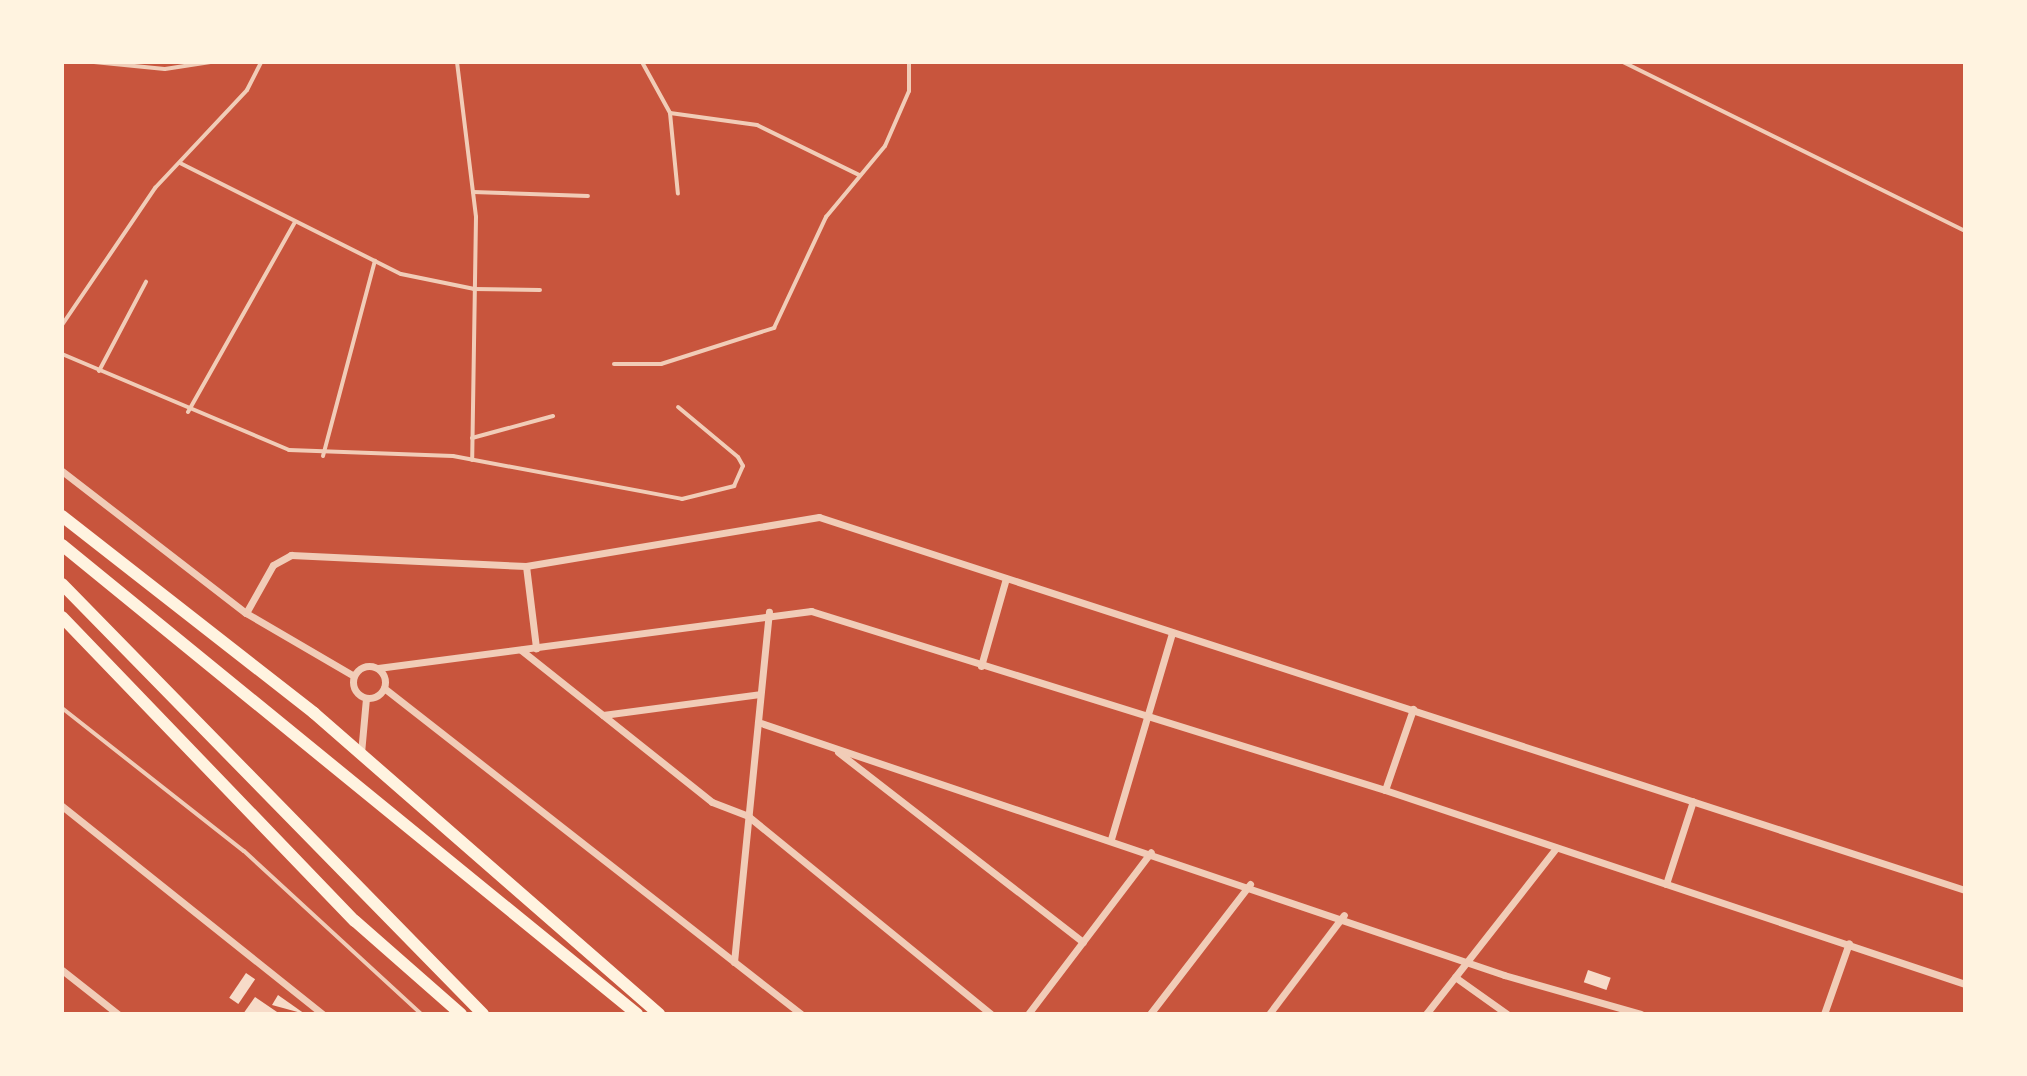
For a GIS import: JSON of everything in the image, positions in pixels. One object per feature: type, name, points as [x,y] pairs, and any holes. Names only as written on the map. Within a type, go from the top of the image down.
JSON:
[{"type":"highway","points":[[62,516],[361,753],[659,1014]]},
{"type":"highway","points":[[62,545],[344,768],[637,1014]]},
{"type":"highway","points":[[62,584],[307,838],[483,1014]]},
{"type":"highway","points":[[62,617],[355,921],[461,1014]]},
{"type":"street","points":[[62,471],[246,613],[354,676]]},
{"type":"street","points":[[246,613],[273,565],[291,555],[526,566],[819,517],[1965,890]]},
{"type":"street","points":[[526,566],[536,648]]},
{"type":"street","points":[[981,666],[1006,578]]},
{"type":"street","points":[[366,698],[355,690],[354,676],[364,666],[378,668],[521,650],[769,612],[818,613],[1145,719],[1385,790],[1965,984]]},
{"type":"street","points":[[734,962],[769,612]]},
{"type":"street","points":[[1111,839],[1172,633]]},
{"type":"street","points":[[521,650],[712,802],[748,816],[991,1014]]},
{"type":"street","points":[[378,668],[384,688],[801,1014]]},
{"type":"street","points":[[366,698],[384,688]]},
{"type":"street","points":[[602,715],[760,694]]},
{"type":"street","points":[[361,753],[366,698]]},
{"type":"street","points":[[1385,790],[1413,709]]},
{"type":"street","points":[[758,722],[1641,1014]]},
{"type":"street","points":[[832,747],[1083,942]]},
{"type":"street","points":[[1666,884],[1693,801]]},
{"type":"street","points":[[62,806],[323,1014]]},
{"type":"street","points":[[1426,1014],[1556,848]]},
{"type":"street","points":[[1028,1014],[1151,852]]},
{"type":"street","points":[[1150,1014],[1250,884]]},
{"type":"street","points":[[1269,1014],[1344,915]]},
{"type":"street","points":[[1824,1014],[1849,943]]},
{"type":"street","points":[[62,970],[118,1014]]},
{"type":"street","points":[[1455,977],[1507,1014]]},
{"type":"lane","points":[[94,62],[165,69],[210,62]]},
{"type":"lane","points":[[62,325],[180,163],[247,90],[261,62]]},
{"type":"lane","points":[[457,62],[473,192],[472,460]]},
{"type":"lane","points":[[614,364],[661,364],[774,328],[826,217],[885,146],[909,91],[909,62]]},
{"type":"lane","points":[[1623,62],[1965,231]]},
{"type":"lane","points":[[645,63],[670,113],[678,194]]},
{"type":"lane","points":[[670,113],[757,125],[860,175]]},
{"type":"lane","points":[[180,163],[295,222],[423,282],[474,289],[540,290]]},
{"type":"lane","points":[[473,192],[588,196]]},
{"type":"lane","points":[[188,412],[295,222]]},
{"type":"lane","points":[[323,456],[375,261]]},
{"type":"lane","points":[[99,371],[146,282]]},
{"type":"lane","points":[[62,354],[260,442],[323,456],[472,460],[682,499],[734,486],[743,466],[738,457],[678,407]]},
{"type":"lane","points":[[472,438],[553,416]]},
{"type":"lane","points":[[62,708],[244,851],[421,1014]]},
{"type":"building","points":[[1588,970],[1611,978],[1606,990],[1584,982]]},
{"type":"building","points":[[246,973],[255,979],[238,1004],[229,998]]},
{"type":"building","points":[[278,995],[305,1014],[272,1005]]},
{"type":"building","points":[[255,997],[280,1014],[243,1014]]}]
